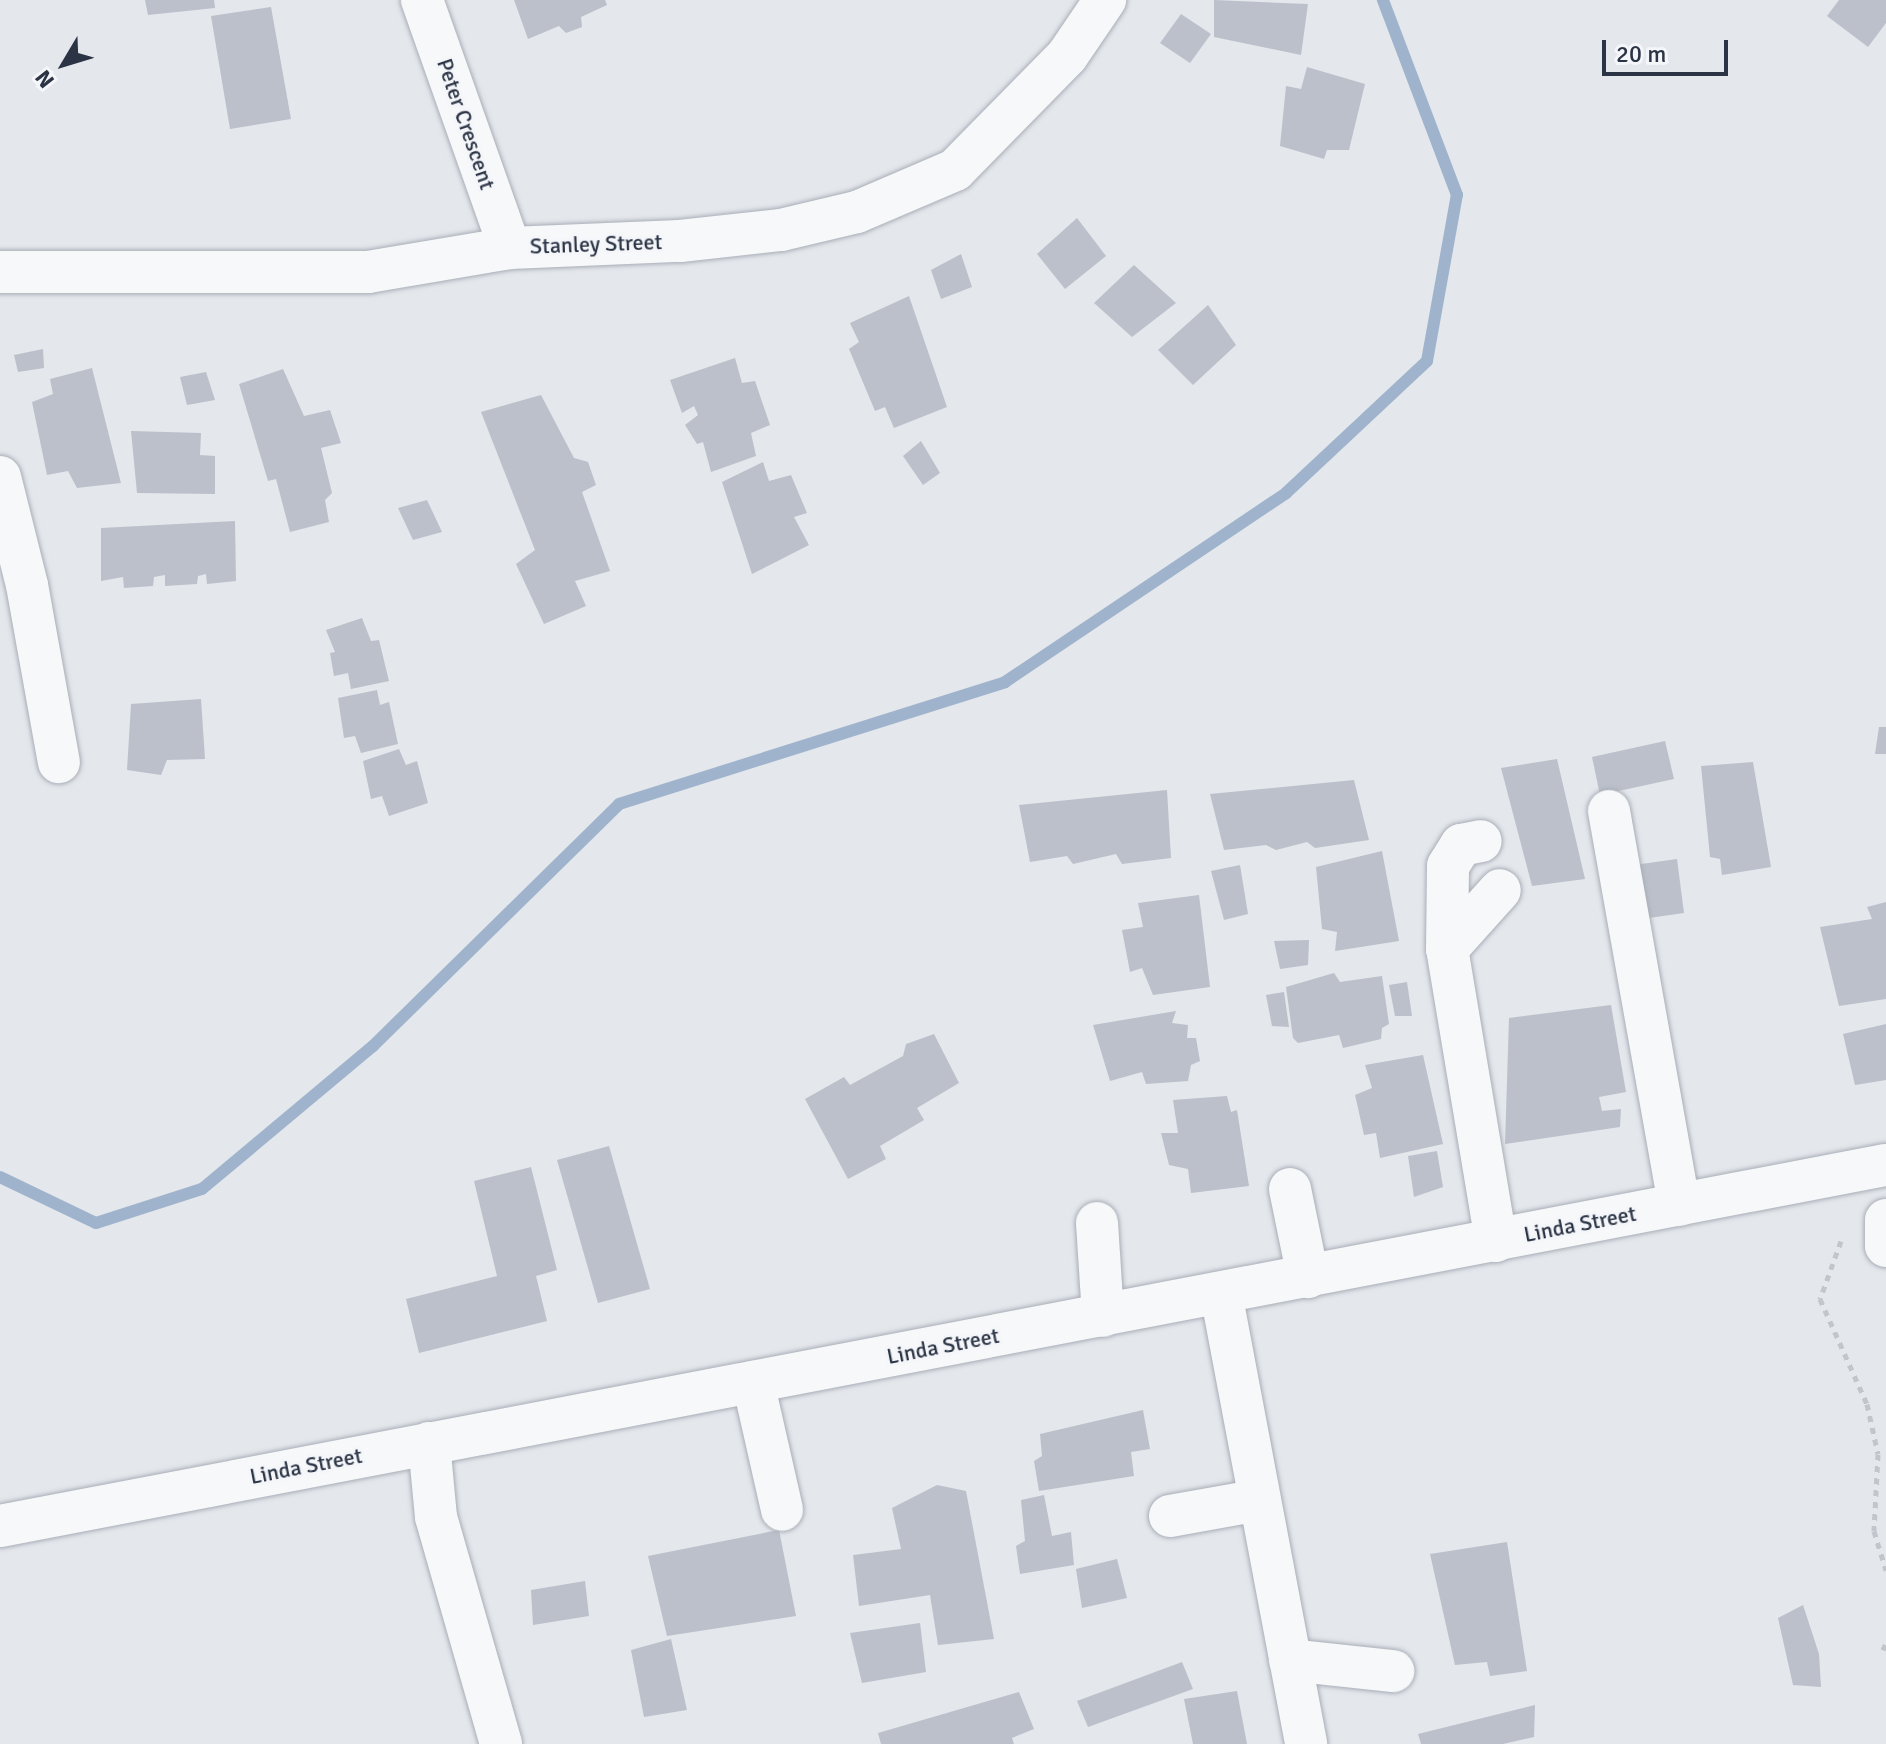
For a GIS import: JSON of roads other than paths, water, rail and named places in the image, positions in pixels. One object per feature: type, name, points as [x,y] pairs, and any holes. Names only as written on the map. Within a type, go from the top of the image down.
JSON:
[{"type":"street","name":"Peter Crescent","points":[[422,0],[510,248]]},
{"type":"street","name":"Stanley Street","points":[[1,262],[368,272],[510,248],[680,241],[781,230],[857,212],[955,170],[1067,56],[1105,0]]},
{"type":"street","points":[[0,477],[27,585],[59,762]]},
{"type":"street","points":[[1609,811],[1679,1205]]},
{"type":"street","points":[[1481,841],[1461,845],[1448,866],[1447,949],[1496,1241]]},
{"type":"street","points":[[1447,949],[1500,890]]},
{"type":"street","name":"Linda Street","points":[[0,1526],[1886,1165]]},
{"type":"street","points":[[1290,1189],[1308,1277]]},
{"type":"street","points":[[1886,1220],[1886,1246]]},
{"type":"street","points":[[1097,1223],[1103,1316]]},
{"type":"street","points":[[1221,1293],[1306,1744]]},
{"type":"street","points":[[753,1382],[782,1510]]},
{"type":"street","points":[[429,1443],[436,1517],[501,1744]]},
{"type":"street","points":[[1170,1516],[1260,1500]]},
{"type":"street","points":[[1290,1660],[1393,1671]]},
{"type":"waterway","points":[[0,1177],[96,1223],[202,1189],[373,1046],[619,804],[1005,682],[1286,493],[1427,361],[1457,195],[1383,0]]}]
